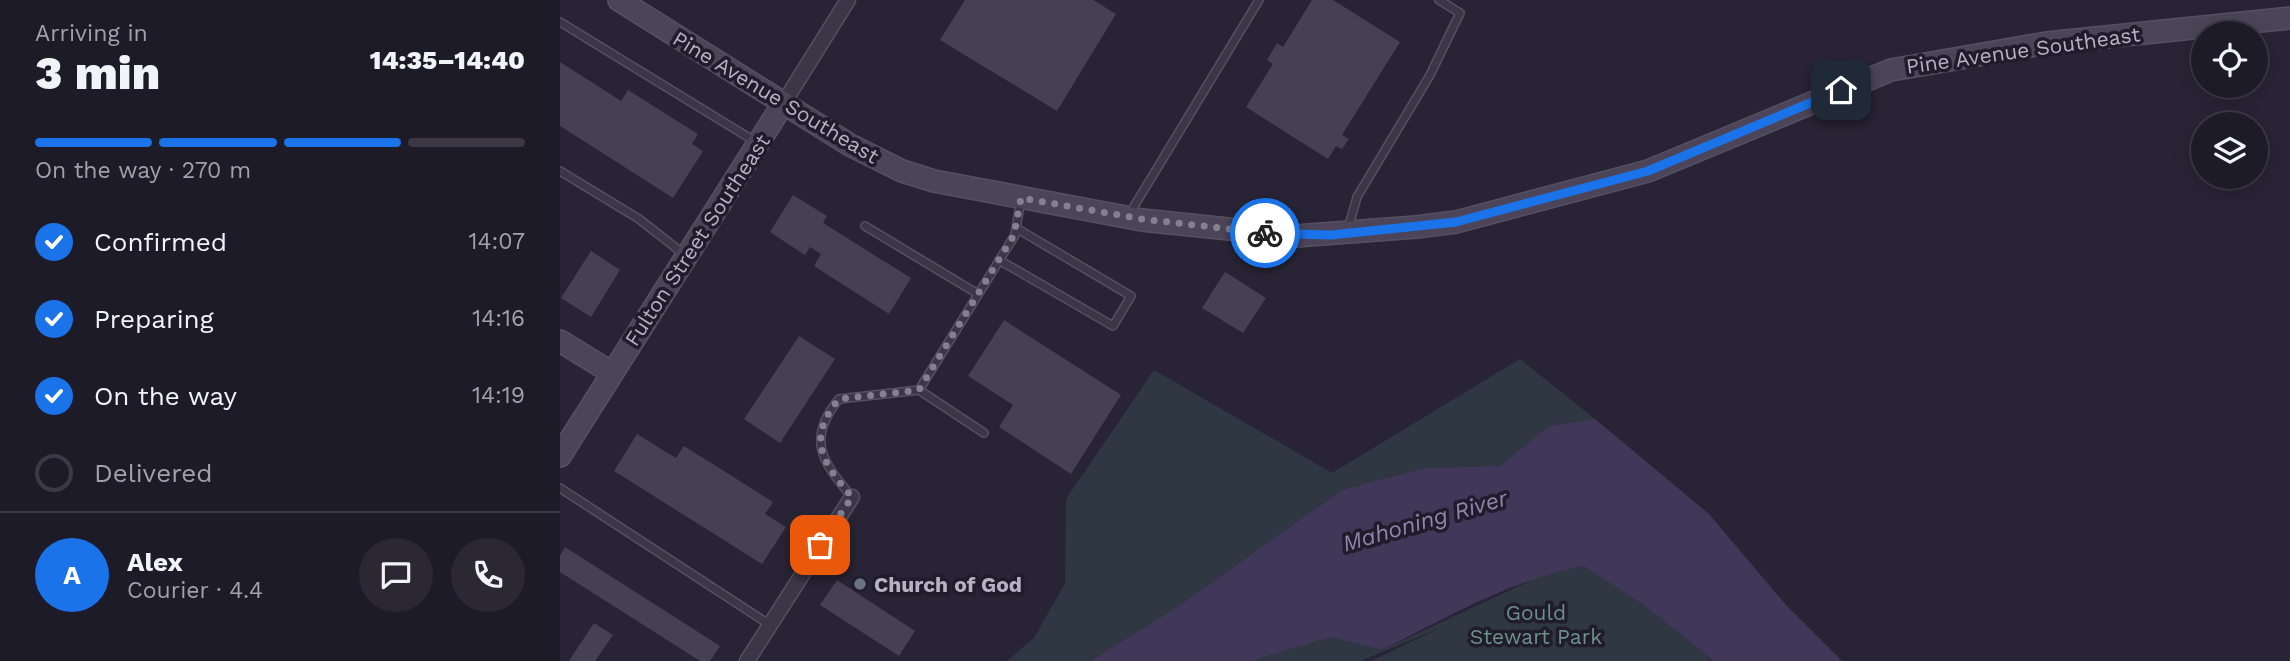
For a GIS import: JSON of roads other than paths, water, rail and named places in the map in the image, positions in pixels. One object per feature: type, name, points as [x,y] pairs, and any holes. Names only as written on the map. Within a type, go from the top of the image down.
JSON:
[{"type":"street","name":"Pine Avenue Southeast","points":[[619,0],[860,151],[902,171],[934,181],[1128,217],[1296,236],[1347,234],[1456,222],[1629,177],[1705,149],[1864,80],[1922,62],[2047,43],[2290,18]]},
{"type":"street","name":"Fulton Street Southeast","points":[[560,456],[760,144],[848,0]]},
{"type":"street","points":[[560,341],[612,373]]},
{"type":"street","points":[[747,661],[852,497]]},
{"type":"lane","points":[[1128,217],[1259,0]]},
{"type":"lane","points":[[1347,234],[1357,198],[1430,75],[1460,13],[1439,0]]},
{"type":"lane","points":[[560,22],[760,144]]},
{"type":"lane","points":[[560,171],[639,219],[688,257]]},
{"type":"lane","points":[[919,390],[1016,228],[1021,198]]},
{"type":"lane","points":[[865,226],[978,294]]},
{"type":"lane","points":[[999,260],[1113,326],[1132,296],[1016,228]]},
{"type":"lane","points":[[852,497],[830,472],[820,449],[820,429],[827,414],[839,399],[919,390],[984,433]]},
{"type":"lane","points":[[560,488],[770,625]]},
{"type":"water","name":"Mahoning River","points":[[1595,419],[1709,514],[1786,605],[1842,661],[1714,661],[1641,603],[1583,566],[1530,580],[1505,590],[1382,650],[1330,637],[1252,661],[1090,661],[1177,607],[1342,490],[1424,468],[1500,466],[1549,426]]},
{"type":"place","name":"Church of God","points":[[860,584]]},
{"type":"park label","name":"Gould Stewart Park","points":[[1536,624]]}]
